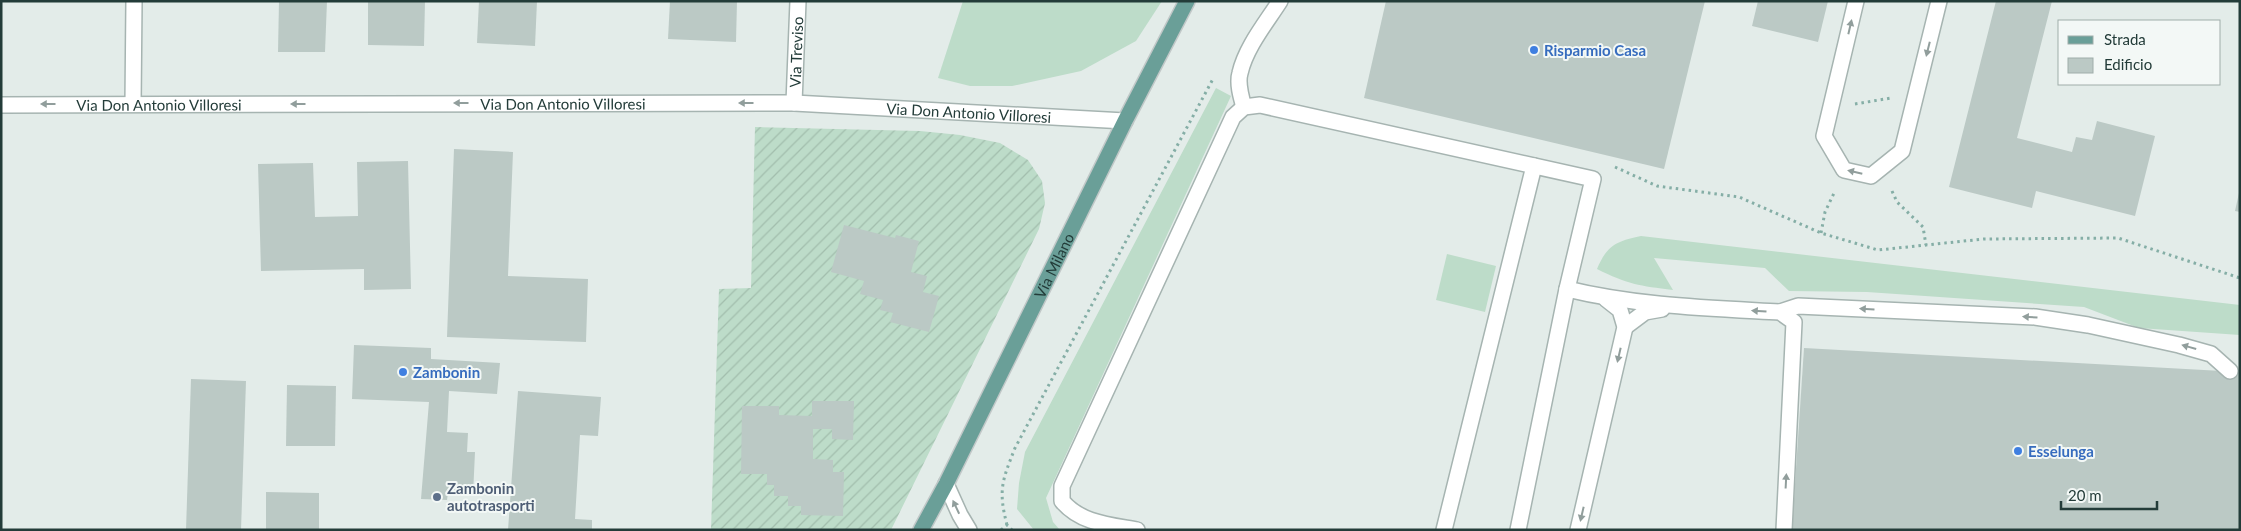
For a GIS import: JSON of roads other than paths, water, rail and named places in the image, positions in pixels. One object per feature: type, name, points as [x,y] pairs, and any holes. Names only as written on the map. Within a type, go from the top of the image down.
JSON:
[{"type":"main road","name":"Via Milano","points":[[921,530],[946,484],[1125,121],[1188,1]]},
{"type":"street","points":[[134,1],[134,104]]},
{"type":"street","name":"Via Treviso","points":[[794,103],[798,1]]},
{"type":"street","points":[[1244,107],[1240,91],[1239,74],[1248,54],[1280,1]]},
{"type":"street","points":[[1856,1],[1824,136],[1844,170],[1871,176],[1902,151],[1939,1]]},
{"type":"street","name":"Via Don Antonio Villoresi","points":[[1,104],[794,103],[1125,121]]},
{"type":"street","points":[[1136,530],[1092,521],[1071,512],[1062,501],[1062,486],[1233,117],[1244,107],[1260,106],[1593,179],[1567,289],[1518,530]]},
{"type":"street","points":[[1444,530],[1534,166]]},
{"type":"street","points":[[1567,289],[1605,298],[1683,306],[1780,312],[1798,306],[2035,318],[2088,325],[2179,344],[2211,354],[2230,372]]},
{"type":"street","points":[[1578,530],[1625,327],[1620,310],[1605,298]]},
{"type":"street","points":[[1625,327],[1645,312],[1683,306]]},
{"type":"street","points":[[1780,312],[1794,322],[1784,530]]},
{"type":"street","points":[[946,484],[969,530]]},
{"type":"place","name":"Risparmio Casa","points":[[1534,50]]},
{"type":"place","name":"Zambonin","points":[[403,372]]},
{"type":"place","name":"Esselunga","points":[[2018,451]]},
{"type":"place","name":"Zambonin autotrasporti","points":[[437,497]]}]
